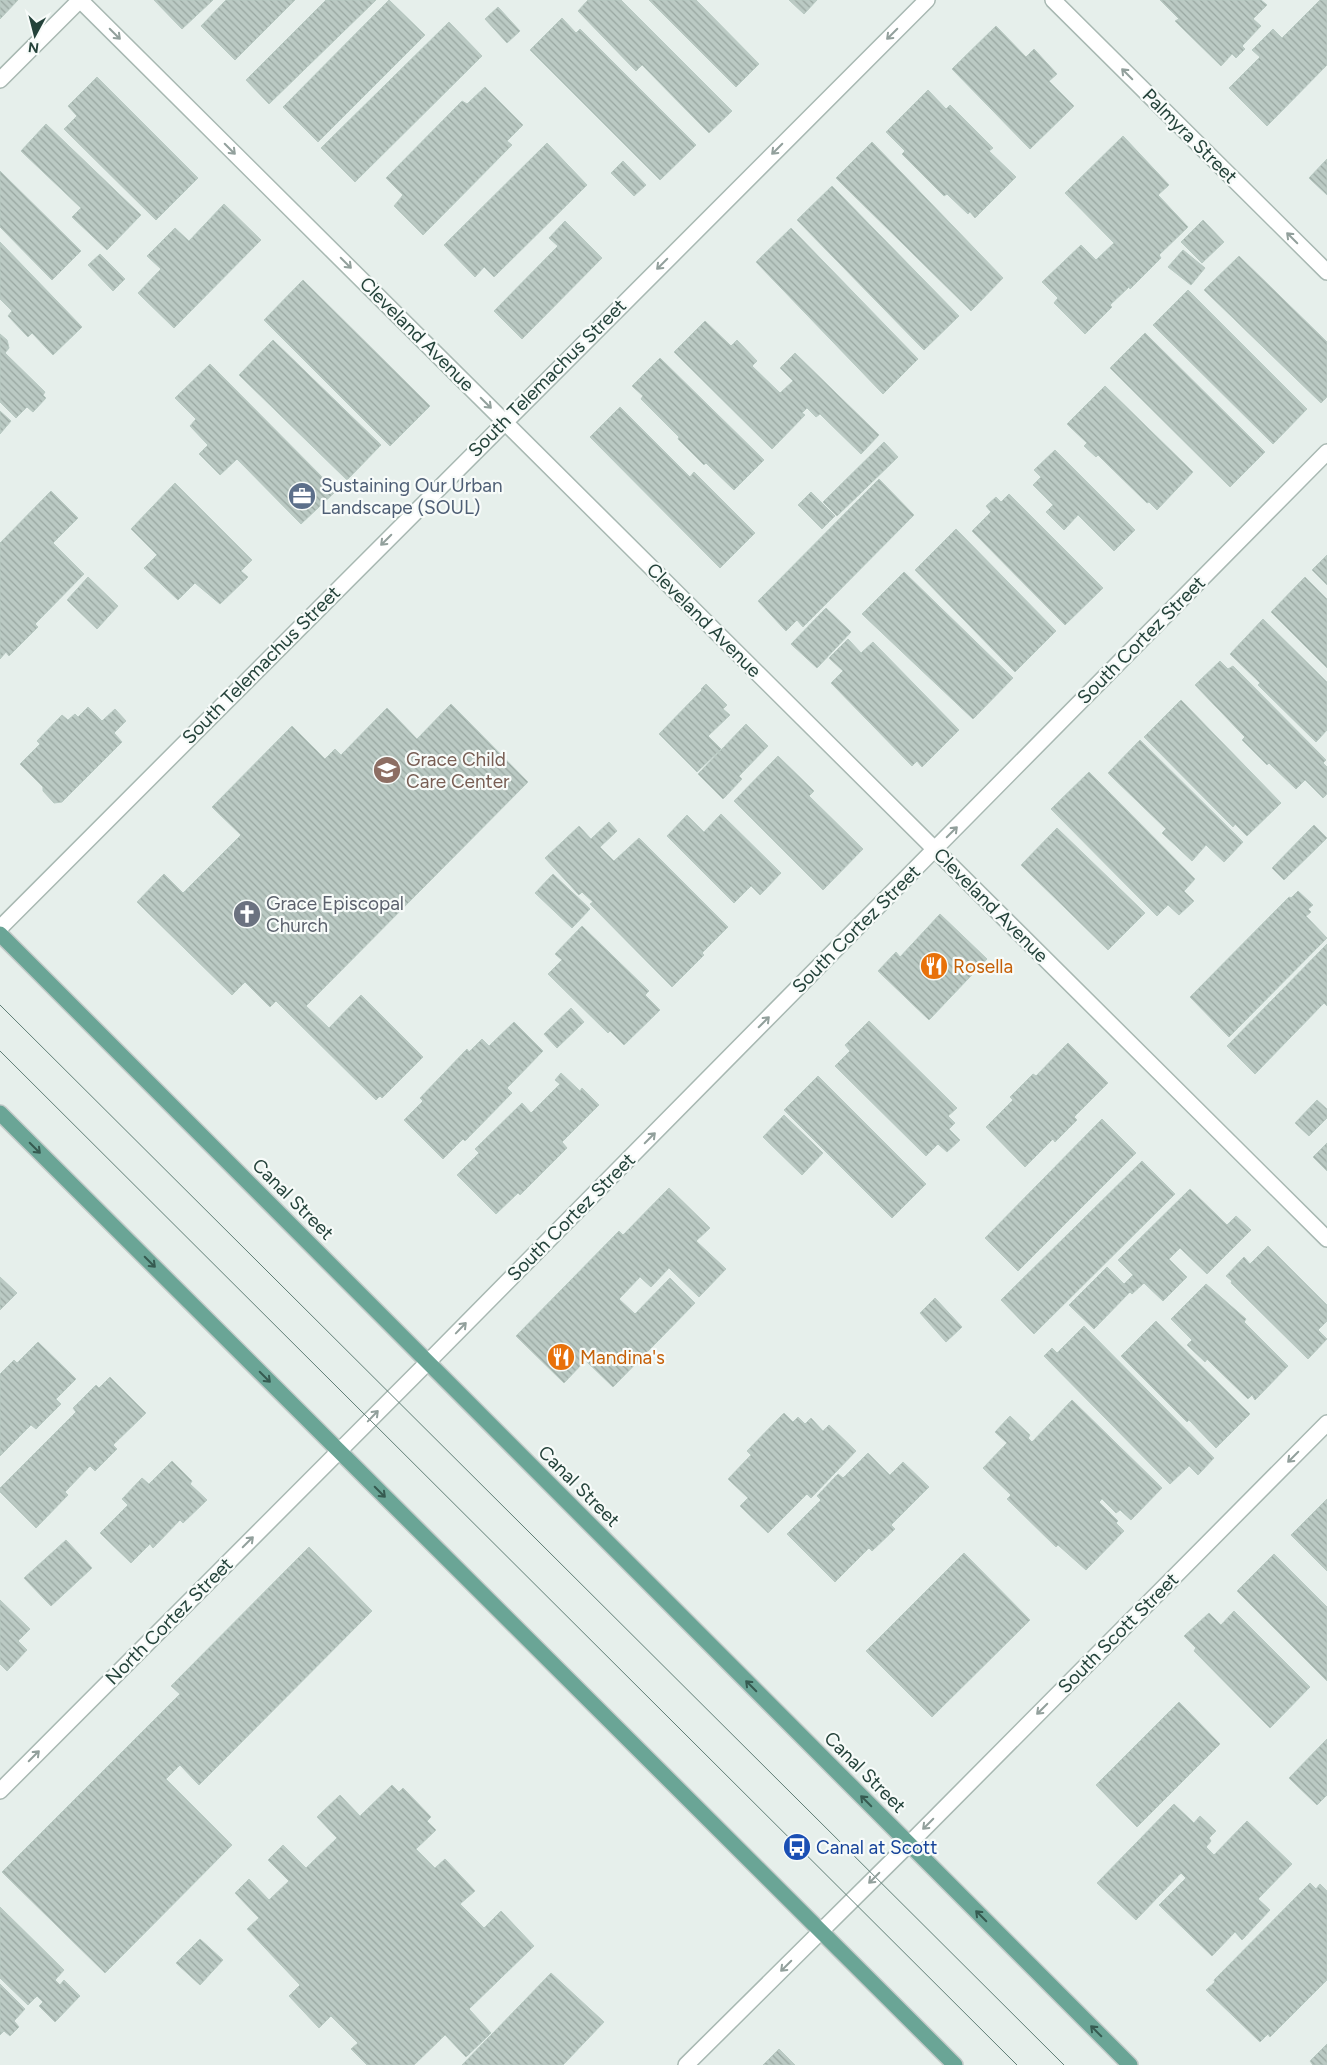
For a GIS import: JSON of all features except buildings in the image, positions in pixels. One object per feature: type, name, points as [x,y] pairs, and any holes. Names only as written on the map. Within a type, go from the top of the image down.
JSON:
[{"type":"main road","name":"Canal Street","points":[[0,934],[1130,2065]]},
{"type":"main road","points":[[0,1113],[954,2065]]},
{"type":"street","points":[[0,80],[80,0]]},
{"type":"street","name":"Cleveland Avenue","points":[[80,0],[1327,1239]]},
{"type":"street","name":"South Telemachus Street","points":[[0,928],[926,0]]},
{"type":"street","name":"Palmyra Street","points":[[1052,0],[1327,272]]},
{"type":"street","name":"South Cortez Street","points":[[339,1451],[1327,452]]},
{"type":"street","name":"South Scott Street","points":[[686,2065],[1327,1423]]},
{"type":"street","name":"North Cortez Street","points":[[0,1791],[339,1451]]},
{"type":"tram line","points":[[0,1005],[1064,2065]]},
{"type":"tram line","points":[[0,1051],[1017,2065]]},
{"type":"place","name":"Sustaining Our Urban Landscape (SOUL)","points":[[302,496]]},
{"type":"place","name":"Grace Child Care Center","points":[[387,770]]},
{"type":"place","name":"Grace Episcopal Church","points":[[247,914]]},
{"type":"place","name":"Rosella","points":[[934,966]]},
{"type":"place","name":"Mandina's","points":[[561,1357]]},
{"type":"place","name":"Canal at Scott","points":[[797,1847]]}]
